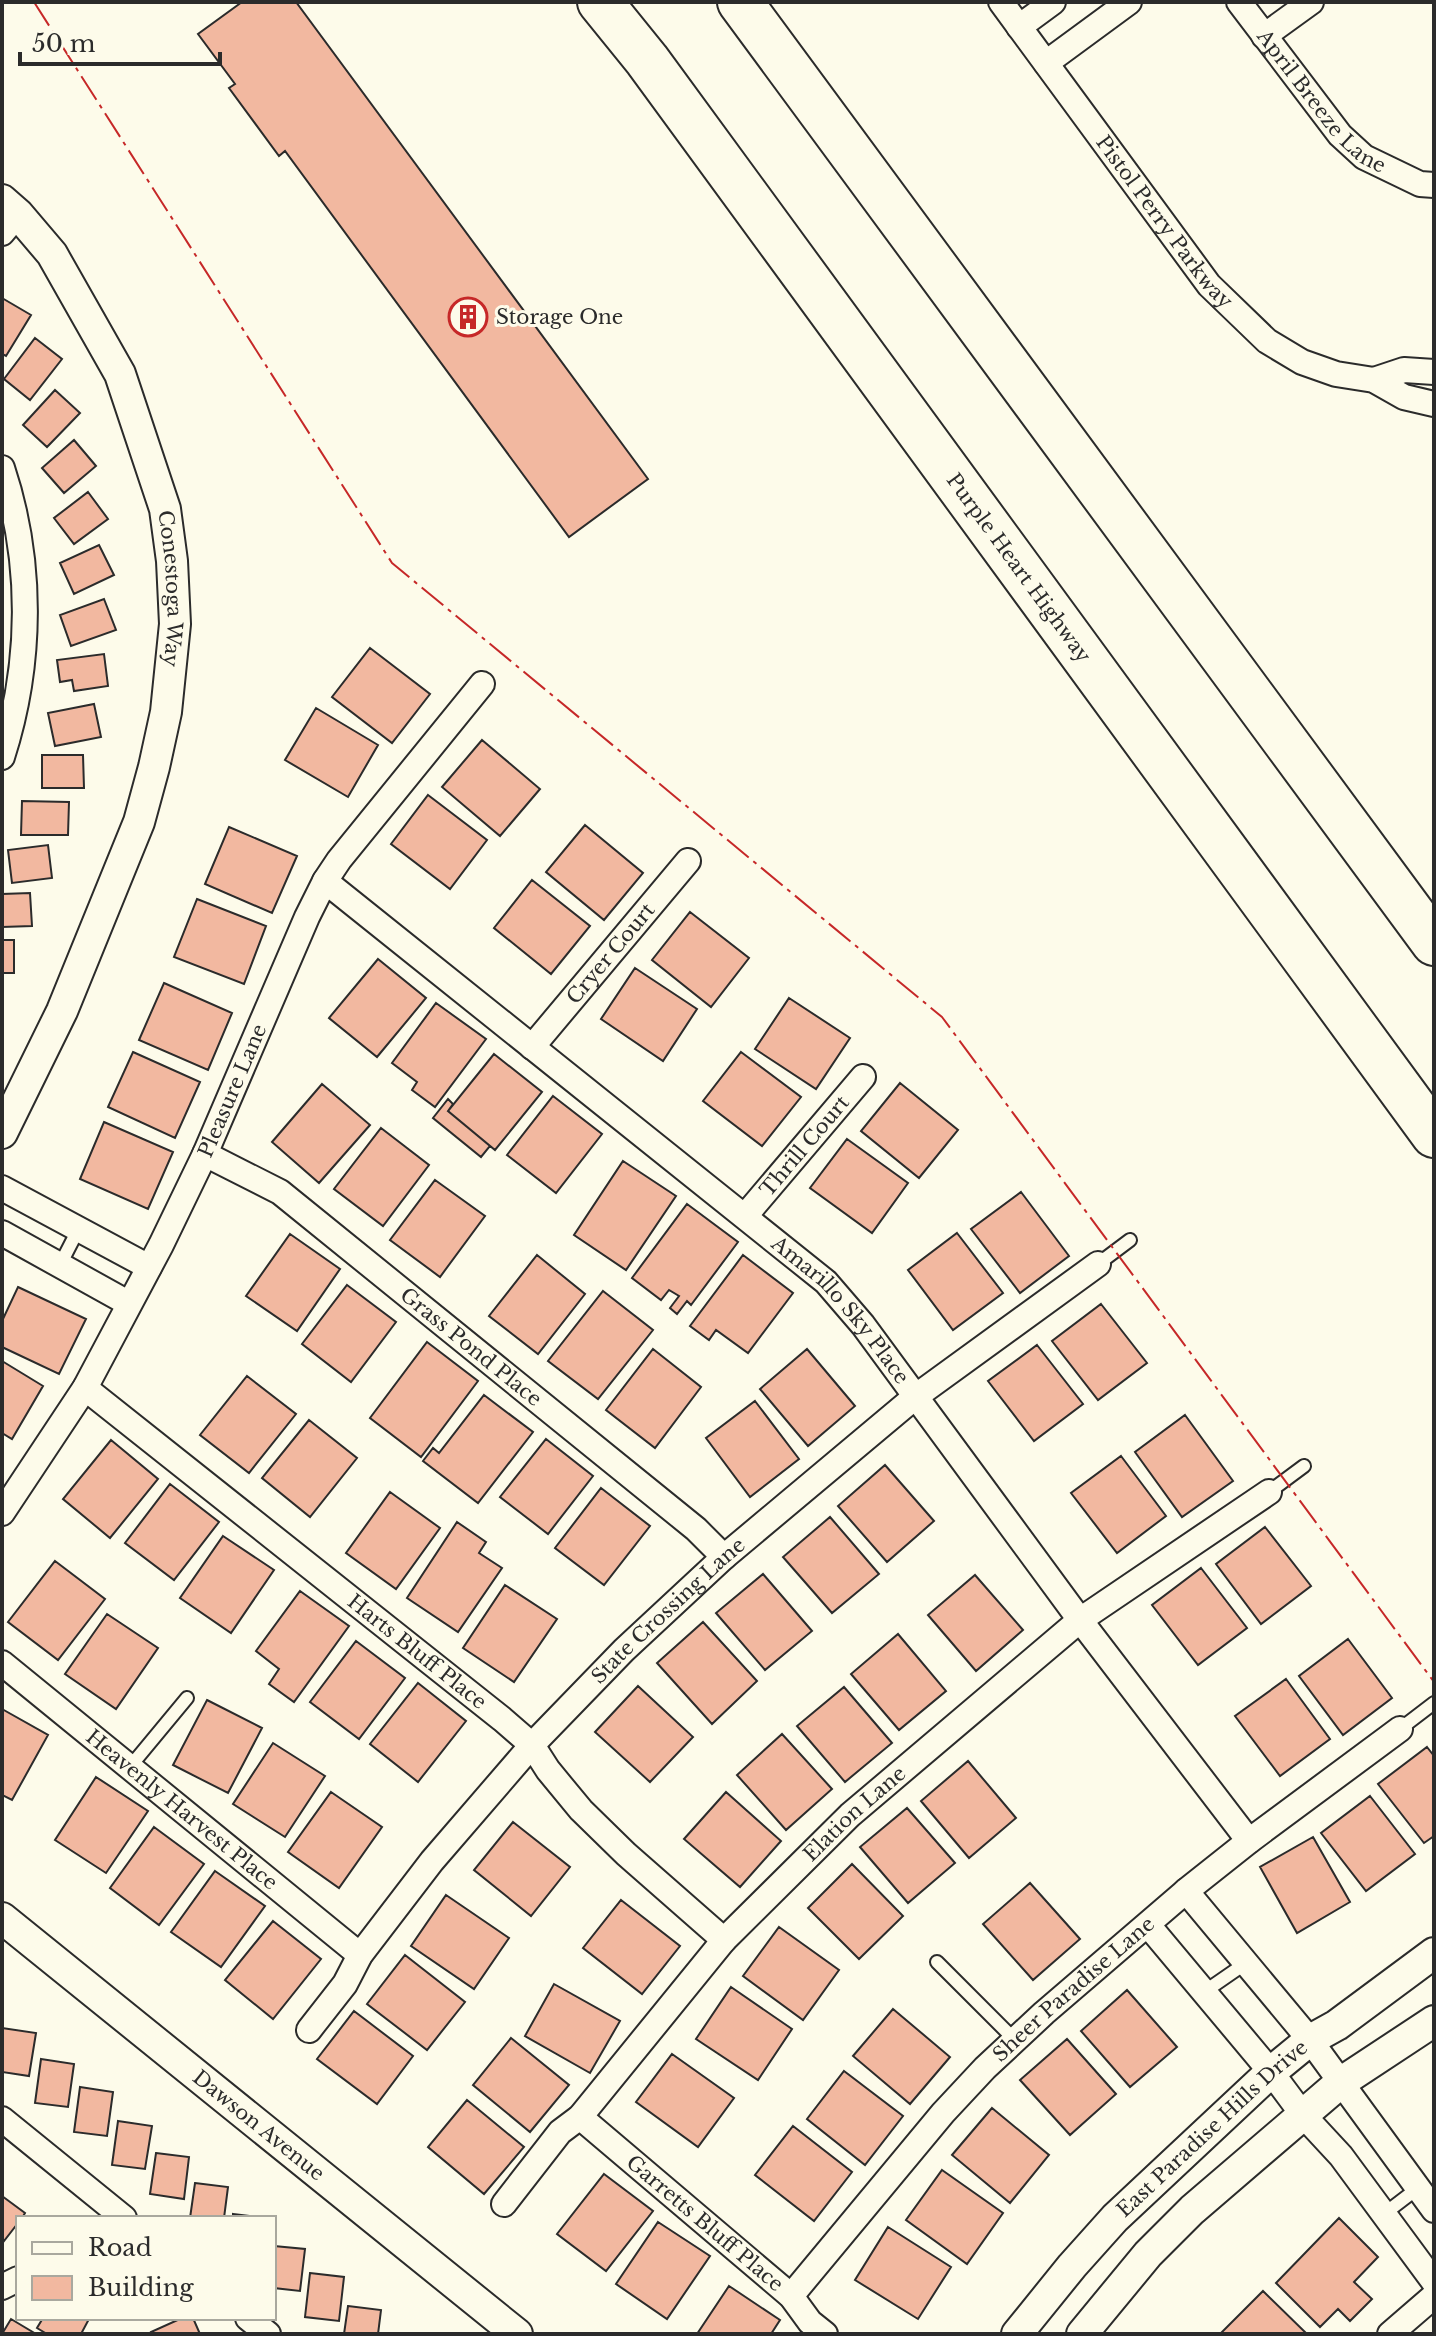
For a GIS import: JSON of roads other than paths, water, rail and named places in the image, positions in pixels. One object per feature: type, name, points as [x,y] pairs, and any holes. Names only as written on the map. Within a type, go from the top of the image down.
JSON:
[{"type":"highway","name":"Purple Heart Highway","points":[[598,2],[647,60],[1434,1135]]},
{"type":"highway","points":[[740,2],[1434,943]]},
{"type":"street","name":"Pistol Perry Parkway","points":[[1001,2],[1209,285],[1246,324],[1302,362],[1336,374],[1374,380],[1404,397],[1434,404]]},
{"type":"street","points":[[1019,27],[1053,2]]},
{"type":"street","points":[[1046,63],[1129,2]]},
{"type":"street","name":"April Breeze Lane","points":[[1239,2],[1340,135],[1364,157],[1427,185]]},
{"type":"street","points":[[1264,36],[1311,2]]},
{"type":"street","name":"Conestoga Way","points":[[2,1133],[62,1011],[139,822],[166,712],[175,624],[172,561],[165,509],[120,374],[52,254],[7,216]]},
{"type":"street","name":"Pistol Perry Parkway","points":[[1374,380],[1404,370],[1434,372]]},
{"type":"street","points":[[2,468],[18,531],[25,624],[19,691],[2,757]]},
{"type":"street","name":"Pleasure Lane","points":[[2,1513],[85,1388],[149,1267],[205,1154],[325,881],[482,684]]},
{"type":"street","name":"Cryer Court","points":[[532,1047],[688,861]]},
{"type":"street","name":"Amarillo Sky Place","points":[[325,881],[826,1282],[863,1325],[1080,1620],[1249,1841]]},
{"type":"street","name":"Thrill Court","points":[[745,1216],[863,1077]]},
{"type":"street","name":"Grass Pond Place","points":[[205,1154],[280,1192],[696,1529],[724,1557]]},
{"type":"street","points":[[2,1188],[149,1267]]},
{"type":"street","points":[[2,1233],[128,1303]]},
{"type":"street","name":"State Crossing Lane","points":[[309,2030],[345,1984],[360,1955],[432,1861],[532,1745],[624,1650],[724,1557],[915,1397],[1098,1264]]},
{"type":"street","name":"Harts Bluff Place","points":[[85,1388],[502,1719],[532,1745],[581,1810],[724,1940]]},
{"type":"street","name":"Elation Lane","points":[[504,2204],[560,2132],[580,2117],[724,1940],[850,1815],[1080,1620],[1269,1492]]},
{"type":"street","name":"Heavenly Harvest Place","points":[[2,1663],[360,1955]]},
{"type":"street","name":"Sheer Paradise Lane","points":[[791,2296],[943,2113],[1015,2040],[1186,1891],[1400,1729]]},
{"type":"street","points":[[1186,1891],[1310,2040],[1434,2210]]},
{"type":"street","name":"Dawson Avenue","points":[[2,1918],[517,2334]]},
{"type":"street","points":[[1148,1925],[1303,2115],[1341,2156],[1434,2282]]},
{"type":"street","name":"East Paradise Hills Drive","points":[[1017,2334],[1115,2218],[1271,2072],[1310,2040],[1337,2025],[1434,1953]]},
{"type":"street","points":[[1082,2334],[1148,2254],[1192,2210],[1340,2083],[1434,2021]]},
{"type":"street","name":"Garretts Bluff Place","points":[[580,2117],[791,2296],[810,2322],[825,2334]]},
{"type":"street","points":[[2,2119],[122,2216]]},
{"type":"street","points":[[1390,2334],[1434,2296]]},
{"type":"street","points":[[250,2320],[268,2334]]},
{"type":"lane","points":[[60,1265],[79,1228]]},
{"type":"lane","points":[[1098,1264],[1130,1240]]},
{"type":"lane","points":[[1269,1492],[1304,1466]]},
{"type":"lane","points":[[129,1768],[187,1698]]},
{"type":"lane","points":[[1400,1729],[1434,1703]]},
{"type":"lane","points":[[937,1962],[1015,2040]]},
{"type":"lane","points":[[1204,1992],[1246,1963]]},
{"type":"lane","points":[[1384,2214],[1418,2188]]},
{"type":"place","name":"Storage One","points":[[468,317]]}]
